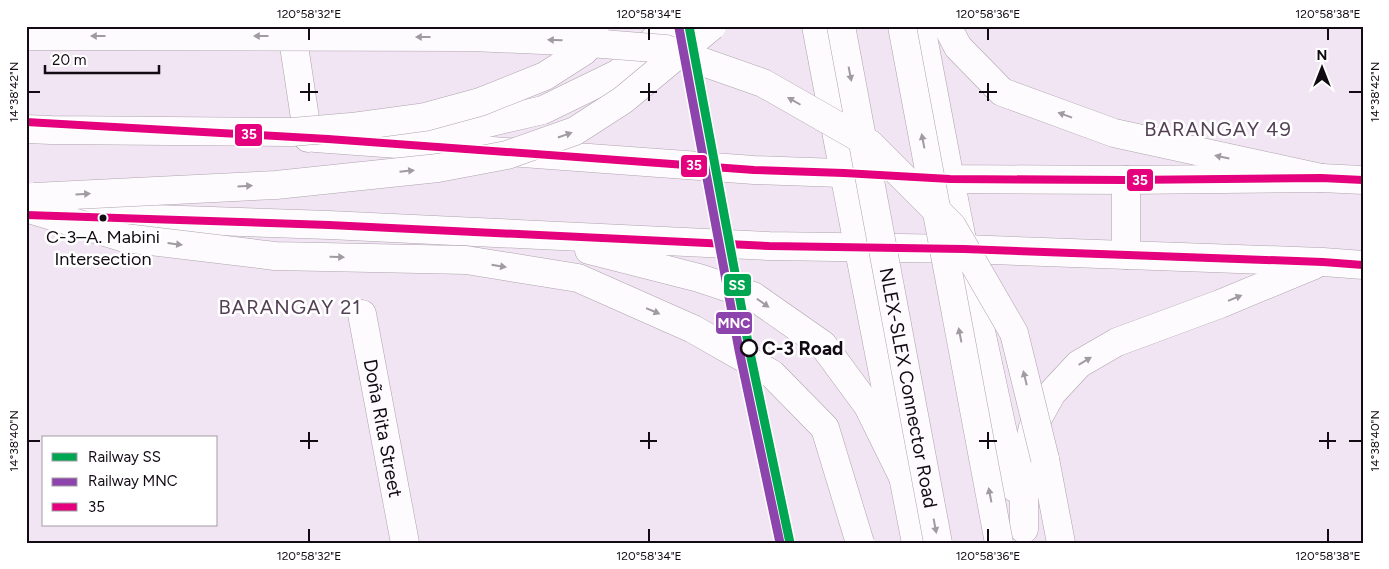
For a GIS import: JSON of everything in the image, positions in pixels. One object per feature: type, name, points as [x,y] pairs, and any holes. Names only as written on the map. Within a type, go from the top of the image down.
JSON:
[{"type":"main road","points":[[291,26],[308,138]]},
{"type":"main road","points":[[26,129],[292,132],[352,127],[425,117],[480,102],[545,76],[584,51],[606,26]]},
{"type":"main road","points":[[308,138],[449,132],[543,110],[618,72],[669,26]]},
{"type":"main road","points":[[26,197],[276,185],[438,168],[507,155],[575,131],[623,100],[712,26]]},
{"type":"main road","points":[[816,26],[916,543]]},
{"type":"main road","name":"NLEX-SLEX Connector Road","points":[[841,26],[938,543]]},
{"type":"main road","points":[[902,26],[999,543]]},
{"type":"main road","points":[[921,26],[964,249],[1025,536]]},
{"type":"main road","points":[[947,26],[958,47],[1002,92],[1114,133],[1321,178]]},
{"type":"main road","points":[[26,36],[472,37],[564,40],[666,49],[763,83],[870,144],[952,226],[1014,333],[1045,459],[1061,543]]},
{"type":"main road","points":[[26,122],[308,138],[754,170],[950,179],[1321,178],[1363,180]]},
{"type":"main road","points":[[1126,180],[1126,255]]},
{"type":"main road","points":[[26,208],[125,238],[275,256],[466,260],[578,278],[693,329],[772,374],[825,428],[860,543]]},
{"type":"main road","points":[[26,215],[329,225],[769,246],[964,249],[1363,265]]},
{"type":"main road","points":[[515,234],[627,259],[699,278],[753,296],[823,345],[868,406],[904,479]]},
{"type":"main road","points":[[1025,536],[1024,467],[1033,427],[1052,393],[1079,364],[1117,342],[1220,304],[1322,262]]},
{"type":"main road","name":"Doña Rita Street","points":[[362,314],[405,543]]},
{"type":"rail line","name":"SS","points":[[689,26],[749,348],[790,543]]},
{"type":"rail line","name":"MNC","points":[[679,28],[739,350],[780,543]]},
{"type":"transit line","name":"35","points":[[26,122],[328,139],[754,170],[950,179],[1321,178],[1363,180]]},
{"type":"transit line","name":"35","points":[[26,215],[329,225],[769,246],[964,249],[1363,265]]},
{"type":"place","name":"C-3–A. Mabini Intersection","points":[[103,218]]},
{"type":"place","name":"C-3 Road","points":[[749,348]]},
{"type":"district","name":"BARANGAY 49","points":[[1218,129]]},
{"type":"district","name":"BARANGAY 21","points":[[290,307]]}]
